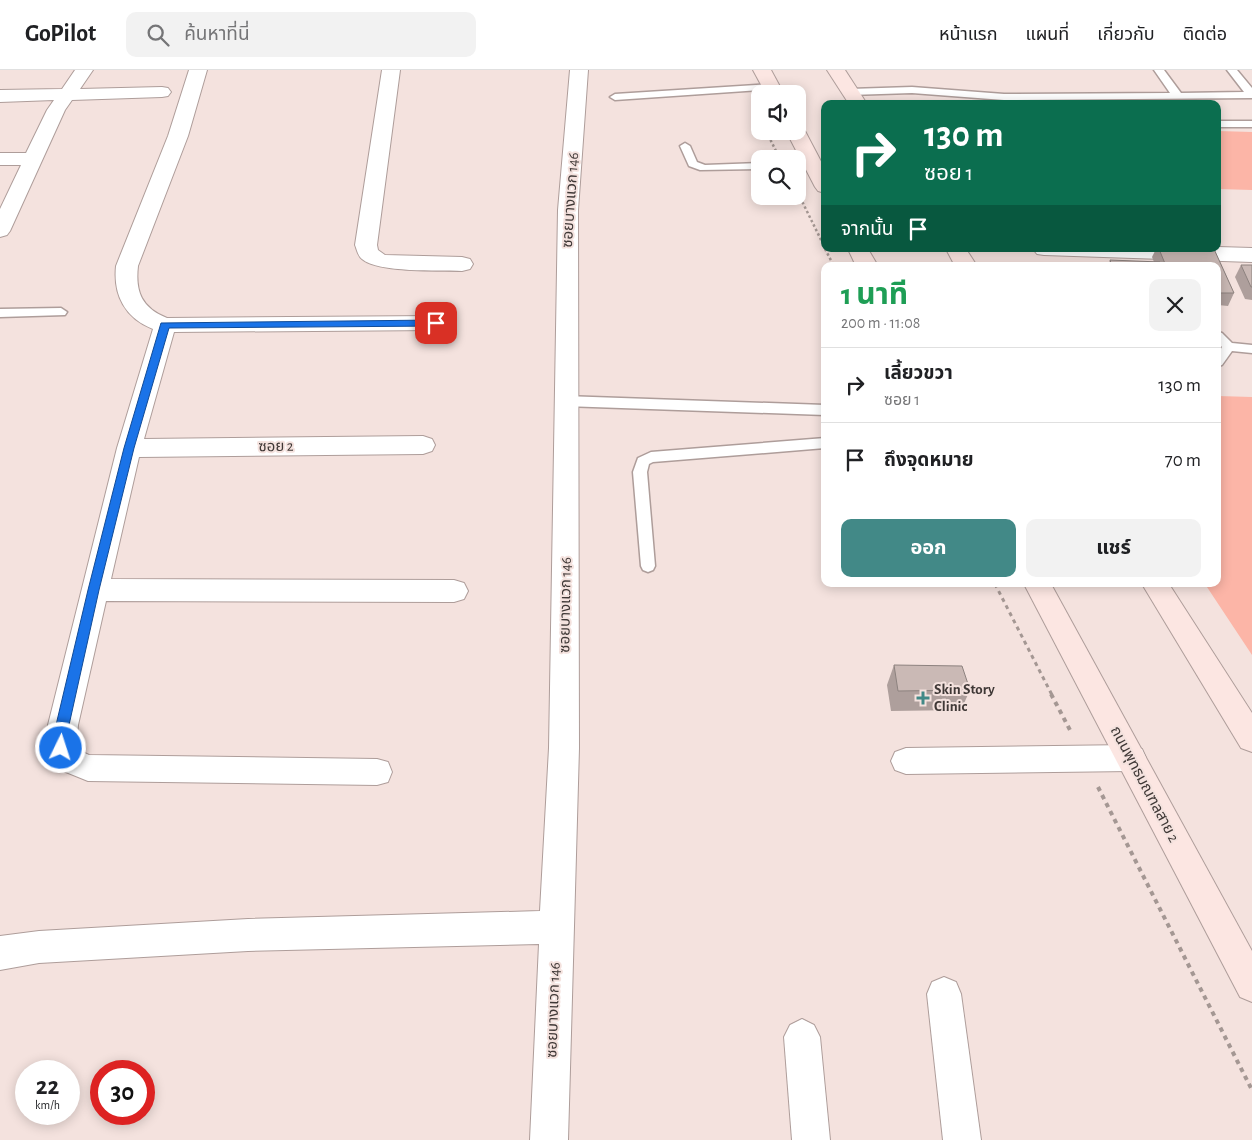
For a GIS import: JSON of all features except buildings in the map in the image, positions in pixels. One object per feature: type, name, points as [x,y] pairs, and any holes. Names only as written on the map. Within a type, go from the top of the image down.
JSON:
[{"type":"main road","points":[[762,70],[770,85]]},
{"type":"main road","points":[[836,70],[854,98]]},
{"type":"main road","points":[[806,166],[821,183]]},
{"type":"main road","points":[[1156,587],[1252,739]]},
{"type":"main road","name":"ถนนพุทธมณฑลสาย 2","points":[[1043,588],[1130,758],[1252,985]]},
{"type":"street","points":[[0,231],[65,95],[84,70]]},
{"type":"street","points":[[198,70],[178,136],[131,250],[124,281],[126,292],[139,311],[151,320],[165,325],[436,323]]},
{"type":"street","points":[[391,70],[366,244],[369,254],[381,261],[462,264]]},
{"type":"street","name":"ซอยบางแวก 146","points":[[549,1140],[564,748],[566,508],[564,400],[568,210],[579,70]]},
{"type":"street","points":[[0,96],[162,92]]},
{"type":"street","points":[[0,159],[33,159]]},
{"type":"street","points":[[1148,252],[1252,255]]},
{"type":"street","points":[[165,325],[129,448],[94,590],[62,725],[61,748],[67,759],[88,768],[376,772]]},
{"type":"street","name":"ซอย 2","points":[[129,448],[423,445]]},
{"type":"street","points":[[94,590],[454,591]]},
{"type":"street","points":[[906,761],[1130,758]]},
{"type":"street","points":[[0,954],[39,946],[248,935],[556,927]]},
{"type":"street","points":[[944,994],[962,1140]]},
{"type":"street","points":[[802,1037],[810,1140]]},
{"type":"lane","points":[[1159,70],[1178,96]]},
{"type":"lane","points":[[1232,70],[1252,95]]},
{"type":"lane","points":[[854,98],[912,90],[1006,100],[1252,95]]},
{"type":"lane","points":[[615,97],[751,91]]},
{"type":"lane","points":[[1221,124],[1252,124]]},
{"type":"lane","points":[[685,146],[693,164],[704,168],[751,166]]},
{"type":"lane","points":[[0,313],[61,312]]},
{"type":"lane","points":[[1221,339],[1229,347],[1252,349]]},
{"type":"lane","points":[[1221,358],[1229,347]]},
{"type":"lane","points":[[564,400],[821,410]]},
{"type":"lane","points":[[648,566],[640,472],[643,461],[651,457],[821,443]]},
{"type":"path","points":[[804,205],[821,240]]},
{"type":"path","points":[[997,587],[1252,1090]]},
{"type":"shaded area","points":[[1221,131],[1252,132],[1252,190],[1221,189]]},
{"type":"shaded area","points":[[1221,396],[1252,397],[1252,655],[1207,587],[1221,587]]},
{"type":"place","name":"Skin Story Clinic","points":[[923,698]]},
{"type":"route","points":[[61,748],[62,725],[94,590],[129,448],[165,325],[436,323]]}]
